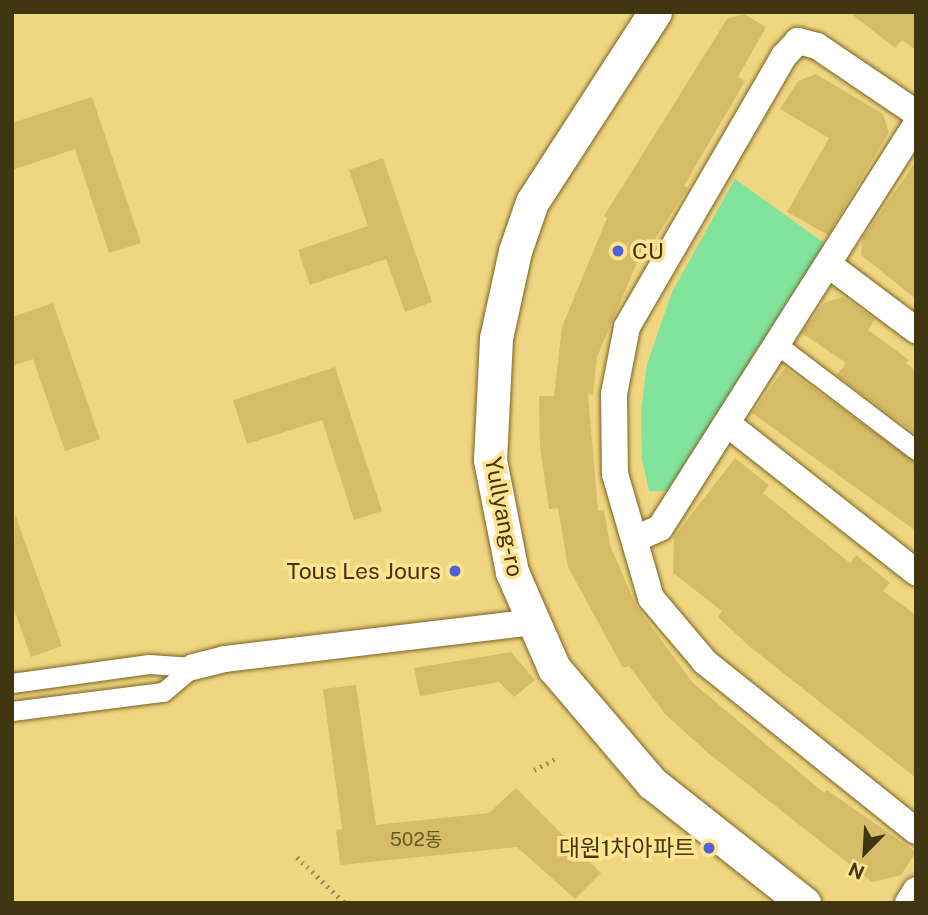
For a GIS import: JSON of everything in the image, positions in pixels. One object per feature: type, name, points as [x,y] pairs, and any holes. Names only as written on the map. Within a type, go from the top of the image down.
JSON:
[{"type":"street","name":"Yullyang-ro","points":[[655,12],[532,202],[515,251],[496,338],[490,460],[512,572],[554,668],[652,783],[804,903]]},
{"type":"street","points":[[916,113],[817,46],[798,41],[784,57],[627,327],[614,394],[615,474],[652,598],[705,662],[916,831]]},
{"type":"street","points":[[635,539],[660,528],[729,425],[916,125]]},
{"type":"street","points":[[829,265],[916,330]]},
{"type":"street","points":[[779,346],[916,450]]},
{"type":"street","points":[[729,425],[916,572]]},
{"type":"street","points":[[12,683],[149,664],[193,667],[225,659],[533,622]]},
{"type":"street","points":[[12,711],[163,692],[193,667]]},
{"type":"street","points":[[908,903],[916,890]]},
{"type":"path","points":[[534,770],[557,758]]},
{"type":"path","points":[[297,857],[345,903]]},
{"type":"green space","points":[[735,179],[827,245],[670,491],[649,491],[642,459],[641,411],[647,364],[672,292]]},
{"type":"building","points":[[849,12],[916,12],[916,50],[902,40],[895,48]]},
{"type":"building","points":[[744,14],[766,27],[738,77],[745,81],[684,186],[688,188],[650,247],[645,244],[597,357],[593,395],[588,394],[598,511],[604,510],[610,545],[636,606],[693,683],[824,793],[827,790],[916,852],[901,875],[872,882],[708,753],[665,714],[629,666],[623,668],[568,567],[558,508],[549,509],[540,448],[539,396],[554,396],[562,327],[607,218],[604,216],[727,19]]},
{"type":"building","points":[[816,74],[883,114],[889,132],[828,235],[787,212],[829,138],[780,109],[798,81]]},
{"type":"building","points":[[92,97],[141,243],[109,253],[75,149],[12,170],[12,123]]},
{"type":"building","points":[[383,158],[432,302],[405,312],[386,259],[310,285],[298,250],[368,226],[349,170]]},
{"type":"building","points":[[916,161],[916,299],[861,255],[863,238]]},
{"type":"building","points":[[843,297],[875,319],[868,330],[909,360],[906,363],[916,371],[916,434],[837,375],[846,363],[802,333],[824,303]]},
{"type":"building","points":[[53,303],[100,439],[65,451],[33,359],[12,366],[12,317]]},
{"type":"building","points":[[335,367],[382,511],[354,520],[322,420],[247,444],[233,400]]},
{"type":"building","points":[[785,368],[916,462],[916,531],[752,413]]},
{"type":"building","points":[[735,458],[769,485],[763,493],[850,563],[856,555],[890,583],[883,591],[916,615],[916,778],[749,646],[718,617],[722,611],[673,573],[674,537]]},
{"type":"building","points":[[15,514],[62,646],[31,657],[12,604]]},
{"type":"building","points":[[511,652],[535,680],[514,697],[499,682],[420,696],[414,668]]},
{"type":"building","points":[[356,685],[376,825],[489,813],[516,788],[601,873],[575,899],[517,847],[340,865],[336,830],[342,829],[323,689]]},
{"type":"place","name":"CU","points":[[618,251]]},
{"type":"place","name":"Tous Les Jours","points":[[455,571]]},
{"type":"place","name":"대원1차아파트","points":[[709,848]]}]
